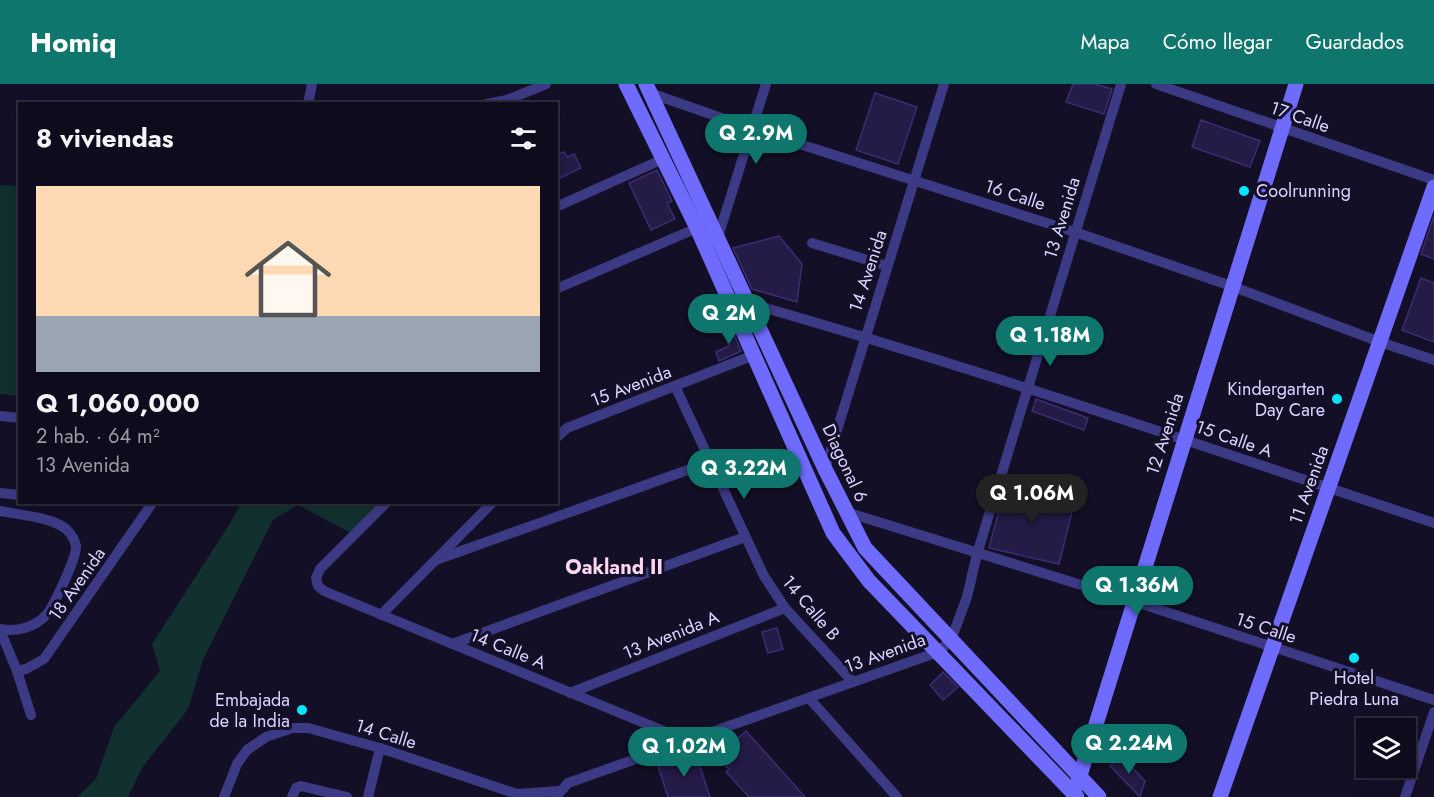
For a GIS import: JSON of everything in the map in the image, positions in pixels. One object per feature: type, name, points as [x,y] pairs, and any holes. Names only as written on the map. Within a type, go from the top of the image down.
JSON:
[{"type":"main road","points":[[626,84],[698,228],[833,533],[869,581],[1075,796]]},
{"type":"main road","name":"12 Avenida","points":[[1075,796],[1133,601],[1296,84]]},
{"type":"main road","name":"Diagonal 6","points":[[648,89],[825,469],[865,548],[1099,797]]},
{"type":"main road","name":"11 Avenida","points":[[1220,797],[1434,187]]},
{"type":"street","points":[[308,102],[312,84]]},
{"type":"street","points":[[497,102],[546,84]]},
{"type":"street","points":[[718,237],[766,84]]},
{"type":"street","name":"14 Avenida","points":[[825,469],[944,84]]},
{"type":"street","name":"13 Avenida","points":[[557,794],[568,783],[938,652],[951,640],[967,597],[977,554],[1120,84]]},
{"type":"street","name":"17 Calle","points":[[1156,84],[1434,180]]},
{"type":"street","name":"16 Calle","points":[[648,89],[753,129],[1075,232],[1234,286],[1380,342],[1434,360]]},
{"type":"street","points":[[558,206],[663,159]]},
{"type":"street","points":[[558,288],[698,228]]},
{"type":"street","points":[[812,243],[887,266]]},
{"type":"street","name":"15 Calle A","points":[[748,303],[1029,389],[1434,523]]},
{"type":"street","name":"15 Avenida","points":[[562,427],[754,355]]},
{"type":"street","name":"14 Calle B","points":[[675,386],[764,576],[785,608],[853,682]]},
{"type":"street","points":[[0,416],[18,418]]},
{"type":"street","points":[[436,560],[711,462]]},
{"type":"street","points":[[0,493],[18,495]]},
{"type":"street","name":"18 Avenida","points":[[17,671],[37,665],[44,659],[152,504]]},
{"type":"street","name":"14 Calle A","points":[[385,504],[320,569],[316,578],[318,586],[324,591],[688,741]]},
{"type":"street","points":[[381,615],[491,504]]},
{"type":"street","points":[[0,512],[56,522],[73,537],[76,546],[74,562],[47,614],[20,630],[0,629],[31,715]]},
{"type":"street","name":"15 Calle","points":[[846,512],[1133,601],[1434,700]]},
{"type":"street","points":[[452,644],[745,537]]},
{"type":"street","name":"13 Avenida A","points":[[570,693],[785,608]]},
{"type":"street","points":[[809,698],[897,797]]},
{"type":"street","points":[[1405,797],[1434,712]]},
{"type":"street","name":"14 Calle","points":[[225,797],[229,780],[247,750],[266,737],[292,728],[308,728],[380,748],[518,796],[557,794]]},
{"type":"street","points":[[368,797],[380,748]]},
{"type":"street","points":[[292,797],[296,788],[301,786],[347,797]]},
{"type":"green space","points":[[0,185],[18,186],[18,396],[0,394]]},
{"type":"green space","points":[[240,504],[380,504],[351,533],[298,505],[273,520],[203,660],[188,709],[142,768],[128,797],[77,797],[96,779],[114,727],[160,671],[152,644]]},
{"type":"building","points":[[1073,84],[1095,84],[1112,89],[1104,114],[1066,102]]},
{"type":"building","points":[[875,93],[917,107],[898,164],[856,150]]},
{"type":"building","points":[[1201,120],[1260,141],[1250,167],[1192,147]]},
{"type":"building","points":[[564,152],[567,157],[574,154],[581,168],[558,179],[558,154]]},
{"type":"building","points":[[657,170],[672,201],[667,203],[675,219],[651,230],[629,183]]},
{"type":"building","points":[[1434,216],[1434,259],[1421,254]]},
{"type":"building","points":[[779,236],[802,264],[797,302],[752,289],[733,248]]},
{"type":"building","points":[[1421,278],[1434,283],[1434,342],[1402,330]]},
{"type":"building","points":[[730,325],[741,351],[719,361],[716,352],[729,346],[722,328]]},
{"type":"building","points":[[1036,399],[1088,418],[1084,430],[1032,411]]},
{"type":"building","points":[[1006,484],[1074,504],[1059,564],[989,548]]},
{"type":"building","points":[[777,628],[783,649],[768,653],[762,632]]},
{"type":"building","points":[[943,672],[958,687],[943,700],[930,685]]},
{"type":"building","points":[[746,731],[805,797],[749,797],[726,772],[729,769],[717,757]]},
{"type":"building","points":[[696,754],[710,797],[668,797],[658,766]]},
{"type":"building","points":[[1121,756],[1145,781],[1140,797],[1110,766]]},
{"type":"place","name":"Coolrunning","points":[[1244,191]]},
{"type":"place","name":"Kindergarten Day Care","points":[[1337,399]]},
{"type":"place","name":"Hotel Piedra Luna","points":[[1354,658]]},
{"type":"place","name":"Embajada de la India","points":[[302,710]]},
{"type":"district","name":"Oakland II","points":[[614,567]]}]
